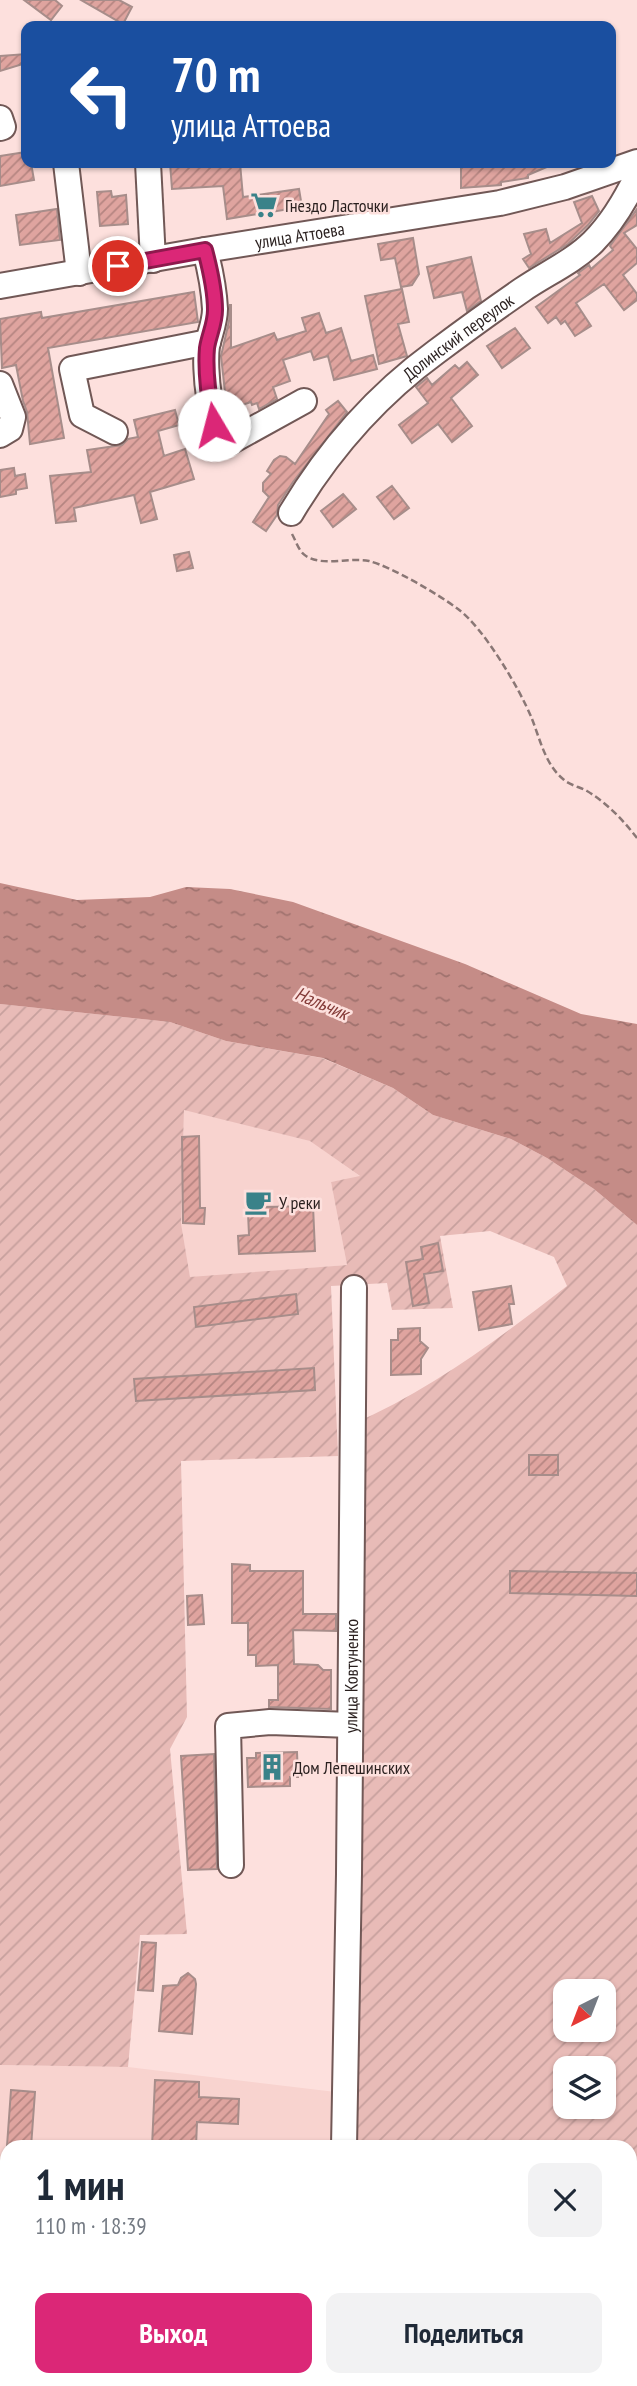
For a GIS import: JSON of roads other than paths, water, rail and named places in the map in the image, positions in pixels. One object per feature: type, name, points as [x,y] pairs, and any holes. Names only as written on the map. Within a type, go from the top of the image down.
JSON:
[{"type":"street","points":[[0,118],[3,127],[0,128]]},
{"type":"street","name":"улица Аттоева","points":[[0,286],[532,197],[637,162]]},
{"type":"street","points":[[67,168],[79,273]]},
{"type":"street","points":[[148,168],[153,260]]},
{"type":"street","name":"Долинский переулок","points":[[291,513],[307,485],[350,431],[376,404],[407,374],[436,352],[592,243],[629,192],[637,176]]},
{"type":"street","points":[[205,250],[215,310],[206,356],[211,412],[214,425],[223,440],[228,443],[304,401]]},
{"type":"street","points":[[115,432],[82,415],[72,369],[208,342]]},
{"type":"street","points":[[0,384],[13,417],[13,424],[0,435]]},
{"type":"street","name":"улица Ковтуненко","points":[[344,2140],[354,1288]]},
{"type":"street","points":[[231,1865],[228,1726],[271,1722],[350,1725]]},
{"type":"water","name":"Нальчик","points":[[0,883],[77,900],[150,897],[186,887],[230,889],[293,902],[465,964],[581,1014],[637,1024],[637,1225],[594,1189],[547,1158],[511,1139],[433,1115],[393,1088],[323,1058],[226,1041],[170,1022],[0,1004]]},
{"type":"place","name":"Гнездо Ласточки","points":[[264,205]]},
{"type":"place","name":"У реки","points":[[258,1202]]},
{"type":"place","name":"Дом Лепешинских","points":[[272,1767]]}]
